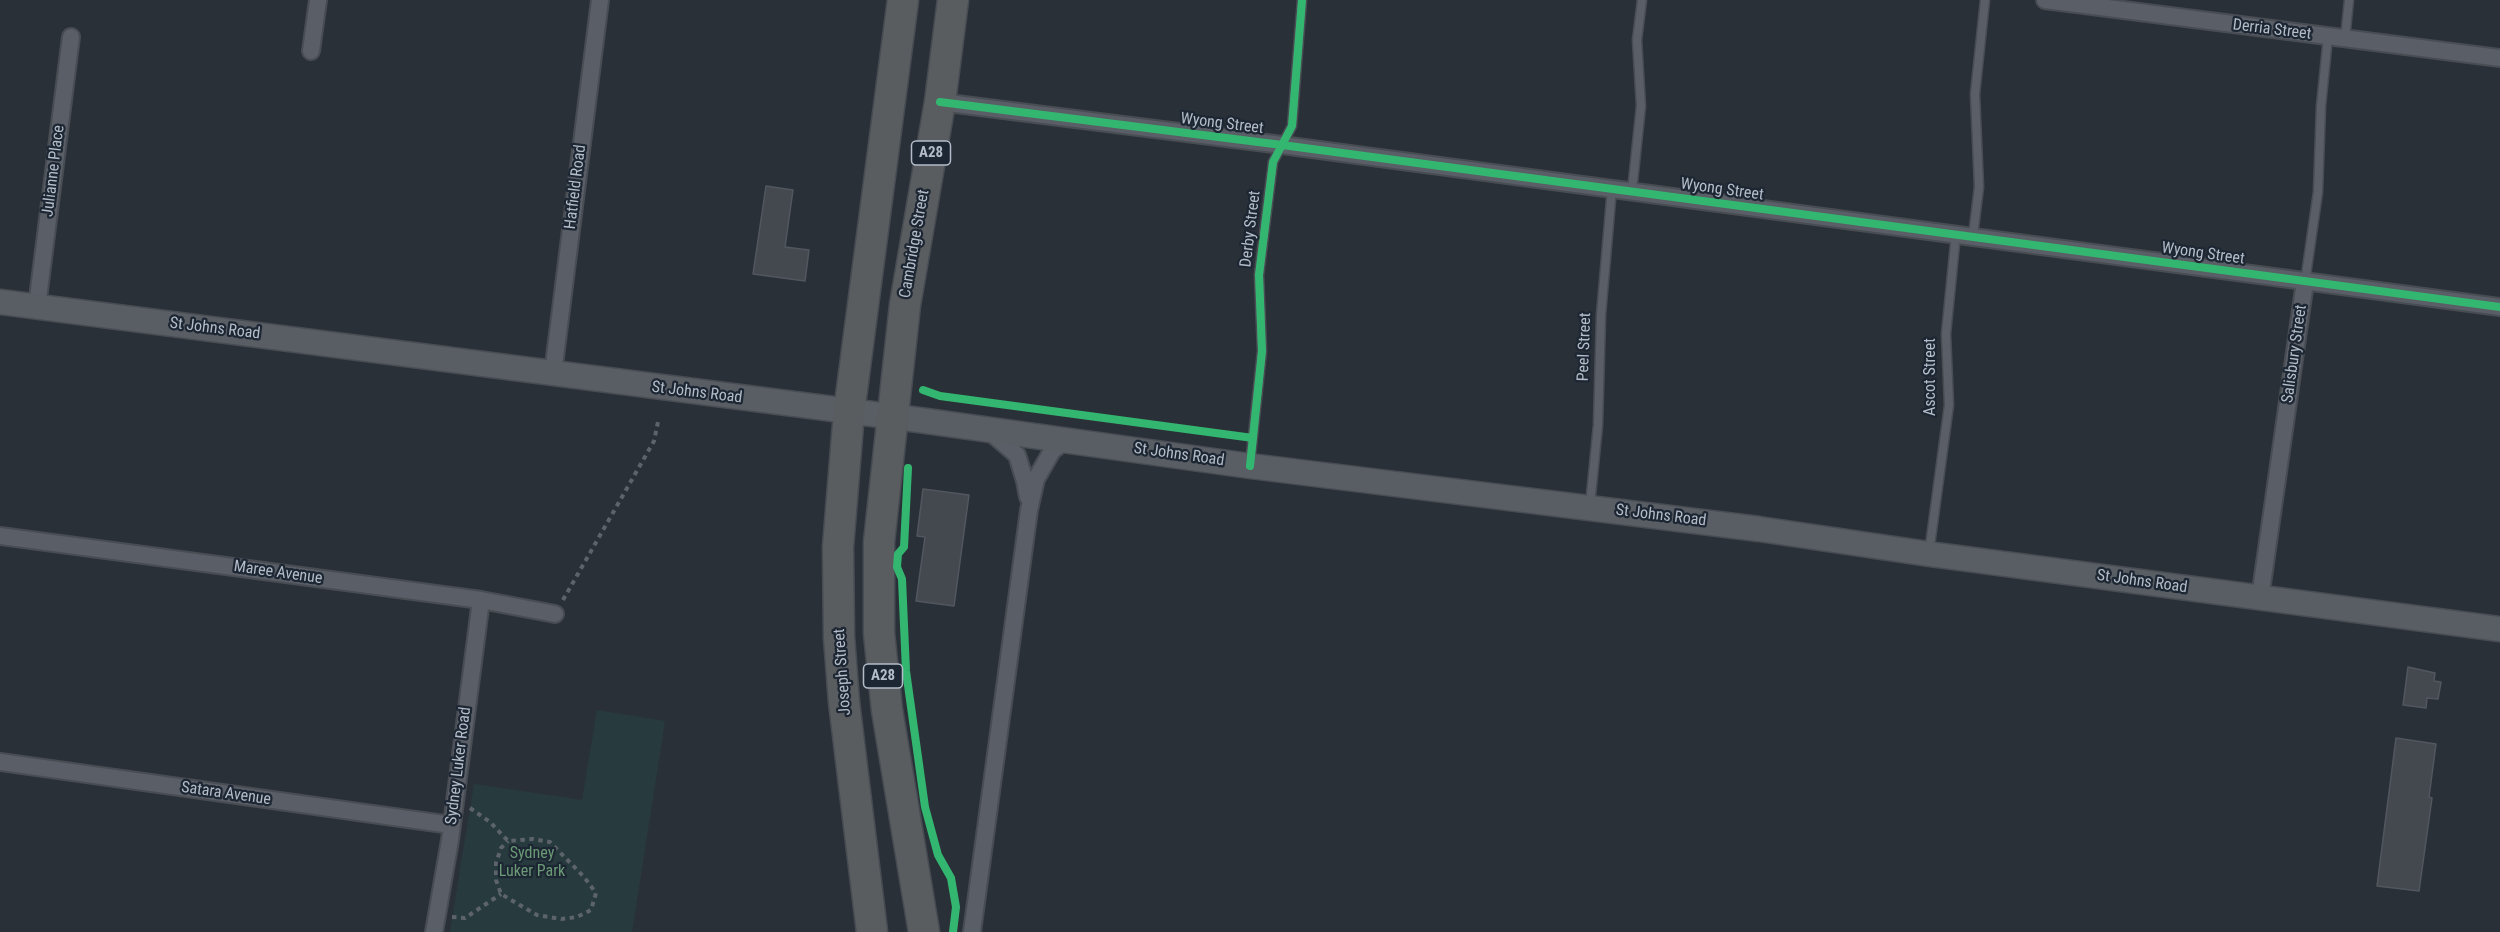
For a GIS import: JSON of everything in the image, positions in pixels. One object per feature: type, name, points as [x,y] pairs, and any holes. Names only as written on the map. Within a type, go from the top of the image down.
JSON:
[{"type":"highway","name":"A28","points":[[849,411],[903,0]]},
{"type":"highway","name":"Cambridge Street","points":[[892,417],[905,305],[940,102],[953,0]]},
{"type":"highway","name":"Joseph Street","points":[[849,411],[838,547],[839,637],[845,713],[872,932]]},
{"type":"highway","name":"A28","points":[[892,417],[879,542],[879,633],[887,710],[924,932]]},
{"type":"main road","name":"St Johns Road","points":[[0,302],[987,429],[1250,466],[1590,507],[2500,629]]},
{"type":"street","points":[[311,51],[318,0]]},
{"type":"street","name":"Hatfield Road","points":[[553,374],[600,0]]},
{"type":"street","name":"Derria Street","points":[[2045,0],[2500,58]]},
{"type":"street","name":"Julianne Place","points":[[37,306],[71,37]]},
{"type":"street","name":"Wyong Street","points":[[940,102],[1612,188],[2500,307]]},
{"type":"street","name":"Salisbury Street","points":[[2260,598],[2305,282]]},
{"type":"street","points":[[987,429],[1017,455],[1026,481],[1029,510]]},
{"type":"street","points":[[972,932],[1029,510],[1036,479],[1052,451],[1066,440]]},
{"type":"street","name":"Maree Avenue","points":[[0,536],[481,600],[555,614]]},
{"type":"street","name":"Sydney Luker Road","points":[[434,932],[451,825],[481,600]]},
{"type":"street","name":"Satara Avenue","points":[[0,762],[451,825]]},
{"type":"lane","name":"Derby Street","points":[[1250,466],[1262,351],[1259,275],[1273,162],[1292,126],[1302,0]]},
{"type":"lane","points":[[1632,191],[1641,106],[1637,40],[1642,0]]},
{"type":"lane","name":"Ascot Street","points":[[1929,554],[1949,405],[1946,334],[1964,235],[1979,187],[1975,94],[1985,0]]},
{"type":"lane","name":"Salisbury Street","points":[[2305,282],[2319,192],[2321,106],[2336,38],[2349,0]]},
{"type":"lane","name":"Peel Street","points":[[1590,507],[1598,425],[1601,315],[1612,188]]},
{"type":"path","points":[[555,614],[654,441],[658,422]]},
{"type":"path","points":[[454,801],[470,808],[490,822],[508,841]]},
{"type":"path","points":[[532,839],[550,842],[584,877],[596,893],[591,910],[577,917],[561,919],[537,915],[501,894],[496,880],[496,863],[501,848],[508,841],[532,839]]},
{"type":"path","points":[[438,915],[465,918],[501,894]]},
{"type":"green space","name":"Sydney Luker Park","points":[[597,710],[665,721],[632,932],[450,932],[474,784],[582,800]]},
{"type":"building","points":[[766,186],[793,190],[785,247],[809,250],[805,281],[753,274]]},
{"type":"building","points":[[923,489],[969,495],[954,606],[916,601],[925,537],[917,536]]},
{"type":"building","points":[[2408,667],[2435,673],[2434,681],[2441,682],[2438,699],[2427,698],[2426,708],[2403,705]]},
{"type":"building","points":[[2396,738],[2436,744],[2429,797],[2432,798],[2419,891],[2377,886]]},
{"type":"cycle path","points":[[1250,466],[1262,351],[1259,275],[1273,162],[1292,126],[1302,0]]},
{"type":"cycle path","points":[[940,102],[1282,145],[2500,307]]},
{"type":"cycle path","points":[[923,390],[940,396],[1253,438]]},
{"type":"cycle path","points":[[908,468],[904,547],[898,554],[897,567],[902,579],[906,671],[925,807],[938,855],[951,878],[956,907],[953,932]]}]
